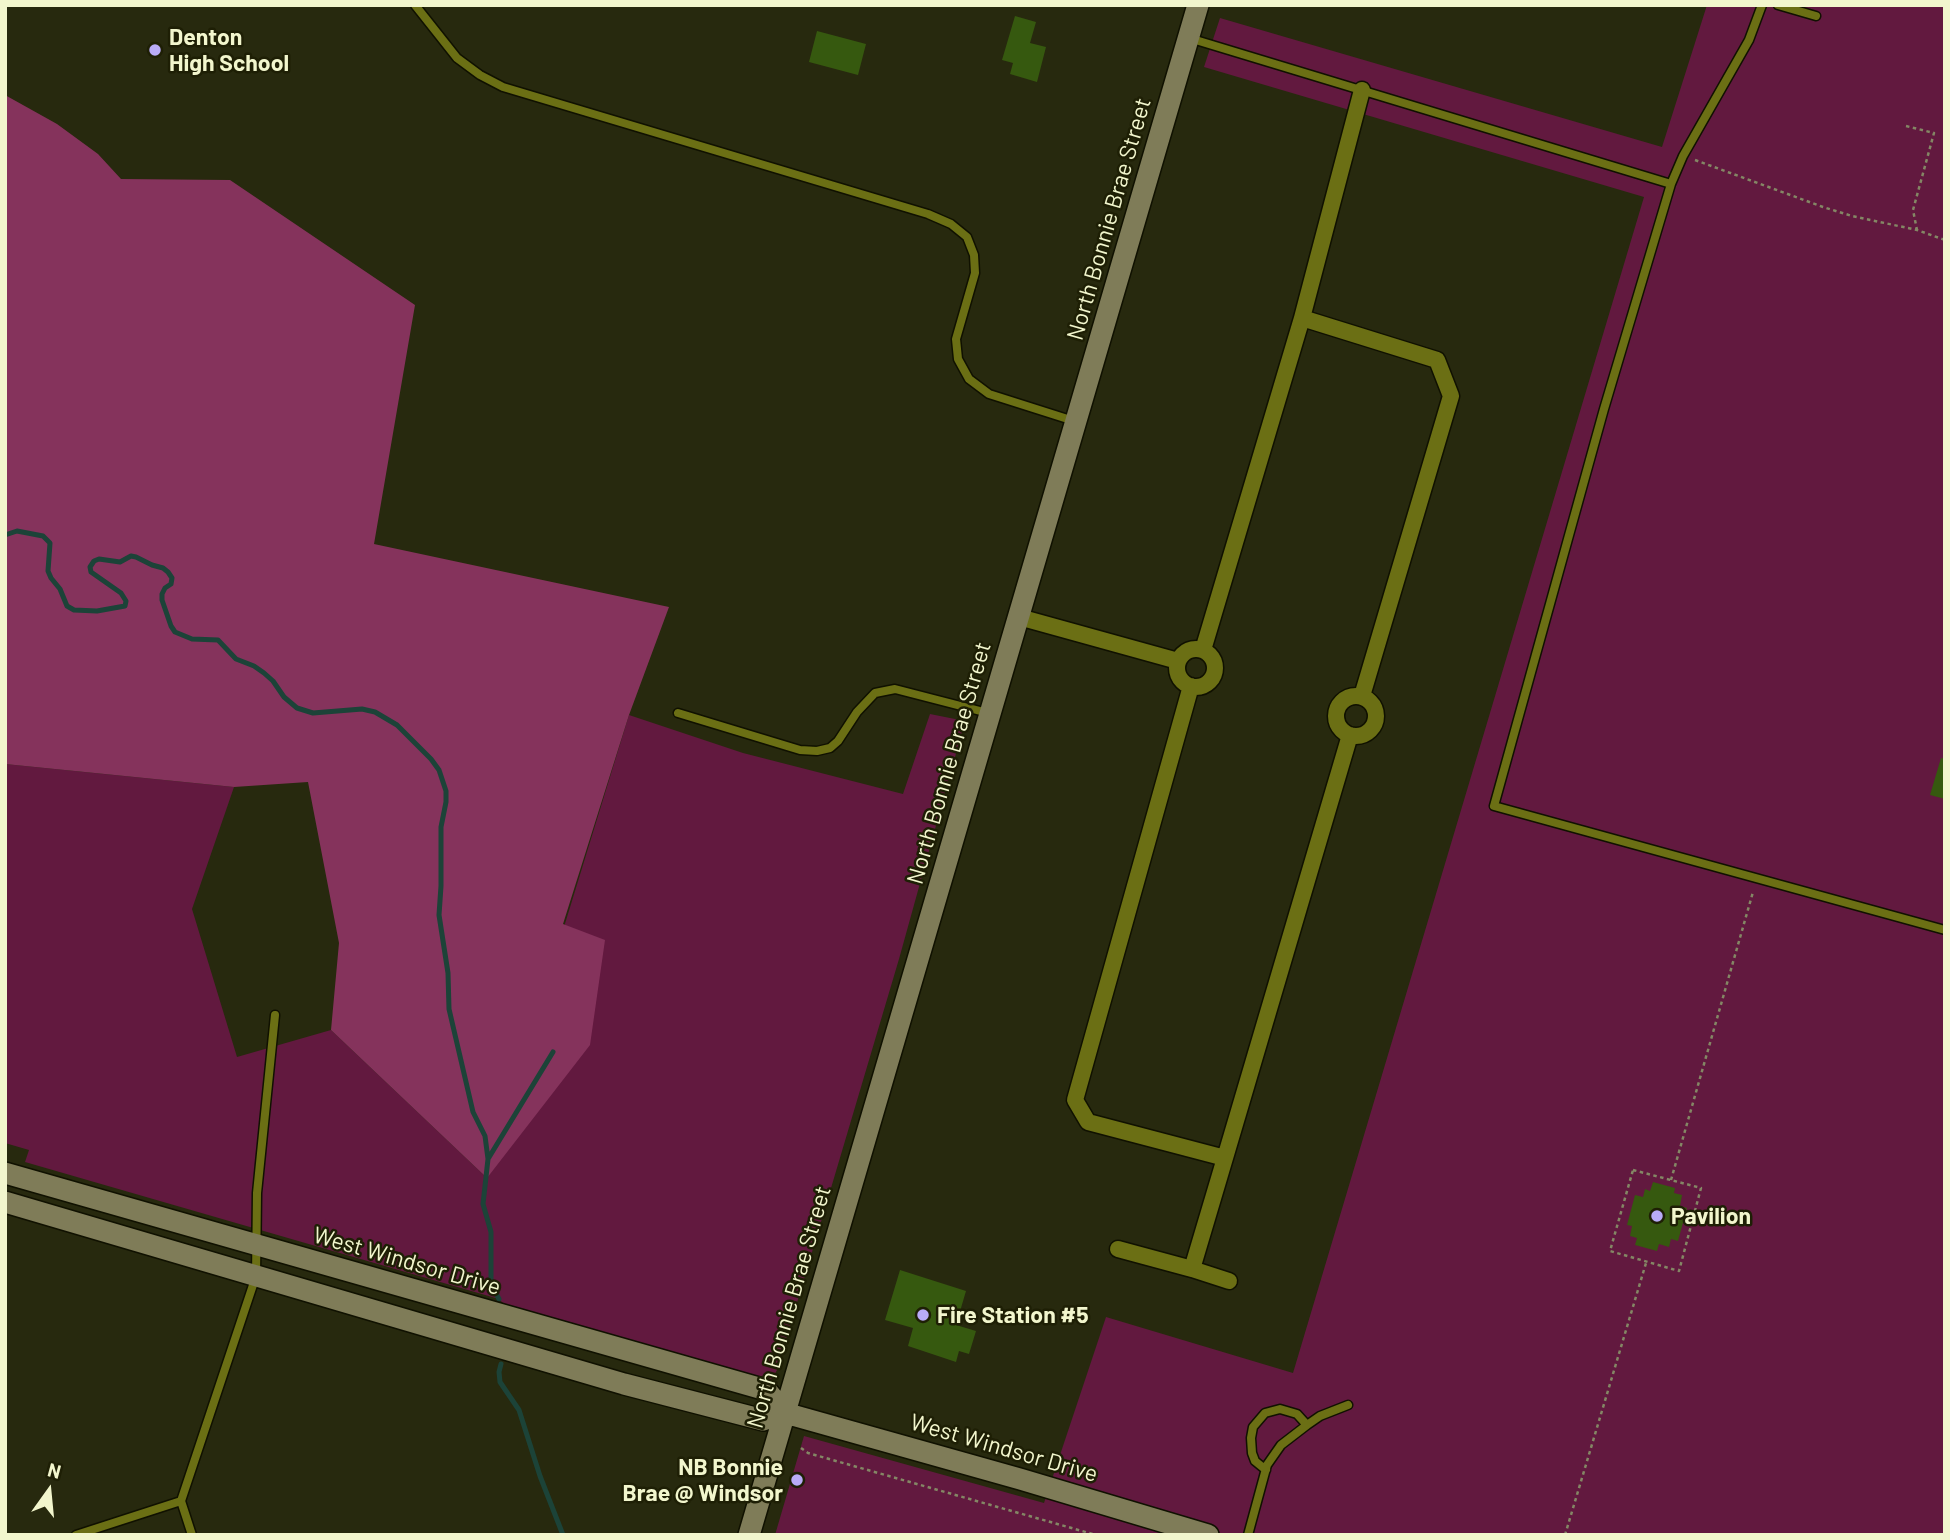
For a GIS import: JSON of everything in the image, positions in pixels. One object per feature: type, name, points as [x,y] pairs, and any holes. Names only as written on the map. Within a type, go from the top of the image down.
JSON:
[{"type":"street","name":"North Bonnie Brae Street","points":[[750,1535],[1198,5]]},
{"type":"street","points":[[1203,650],[1302,318],[1362,90]]},
{"type":"street","points":[[1302,318],[1437,360],[1451,396],[1362,696]]},
{"type":"street","points":[[1019,617],[1178,661]]},
{"type":"street","points":[[1203,650],[1212,657],[1215,670],[1204,685],[1191,687],[1180,679],[1176,667],[1185,651],[1203,650]]},
{"type":"street","points":[[1191,687],[1075,1100],[1088,1122],[1224,1158]]},
{"type":"street","points":[[1362,696],[1375,710],[1374,724],[1364,734],[1350,735],[1337,723],[1336,710],[1343,699],[1362,696]]},
{"type":"street","points":[[1192,1269],[1350,735]]},
{"type":"street","name":"West Windsor Drive","points":[[5,1173],[766,1390],[785,1413]]},
{"type":"street","name":"West Windsor Drive","points":[[5,1202],[624,1384],[763,1420],[785,1413],[1208,1535]]},
{"type":"street","points":[[1118,1249],[1229,1282]]},
{"type":"lane","points":[[415,5],[457,58],[480,75],[503,87],[928,214],[951,224],[967,237],[974,255],[975,273],[956,340],[958,359],[969,379],[989,394],[1077,421]]},
{"type":"lane","points":[[1762,5],[1749,40],[1683,156],[1671,184],[1604,409],[1494,806],[1945,930]]},
{"type":"lane","points":[[1778,5],[1816,16]]},
{"type":"lane","points":[[1189,37],[1671,184]]},
{"type":"lane","points":[[678,713],[800,750],[817,751],[830,748],[838,741],[857,712],[875,693],[895,689],[991,714]]},
{"type":"lane","points":[[192,1535],[181,1501],[256,1276],[257,1193],[275,1015]]},
{"type":"lane","points":[[1248,1535],[1266,1470],[1281,1445],[1320,1416],[1348,1405]]},
{"type":"lane","points":[[1266,1470],[1255,1461],[1251,1438],[1253,1427],[1265,1413],[1280,1409],[1297,1414],[1307,1424]]},
{"type":"lane","points":[[76,1535],[181,1501]]},
{"type":"path","points":[[1906,126],[1934,133],[1913,210],[1917,230]]},
{"type":"path","points":[[1683,156],[1833,210],[1917,230],[1945,240]]},
{"type":"path","points":[[1671,1180],[1757,878]]},
{"type":"path","points":[[1633,1170],[1701,1188],[1679,1270],[1646,1262],[1610,1251],[1633,1170]]},
{"type":"path","points":[[1565,1535],[1646,1262]]},
{"type":"path","points":[[801,1448],[808,1453],[1096,1535]]},
{"type":"shaded area","points":[[1707,5],[1945,5],[1945,1535],[775,1535],[804,1436],[1044,1503],[1106,1317],[1293,1373],[1644,197],[1204,67],[1220,18],[1662,147]]},
{"type":"shaded area","points":[[5,95],[57,124],[98,154],[121,179],[230,180],[415,305],[374,544],[669,607],[629,715],[563,924],[605,940],[590,1045],[487,1178],[331,1030],[339,943],[308,782],[234,787],[5,764]]},
{"type":"shaded area","points":[[930,714],[965,721],[899,959],[777,1370],[771,1381],[25,1162],[29,1150],[5,1143],[5,764],[234,787],[192,909],[237,1057],[331,1030],[487,1178],[629,715],[743,753],[903,794]]},
{"type":"building","points":[[1015,16],[1036,22],[1030,43],[1046,47],[1037,82],[1010,74],[1013,63],[1002,60]]},
{"type":"building","points":[[817,31],[866,44],[858,75],[809,62]]},
{"type":"building","points":[[1941,758],[1945,759],[1945,799],[1930,795]]},
{"type":"building","name":"Pavilion","points":[[1653,1182],[1675,1188],[1674,1193],[1682,1195],[1680,1206],[1687,1208],[1678,1241],[1671,1239],[1669,1247],[1659,1244],[1657,1251],[1635,1245],[1637,1238],[1630,1236],[1632,1226],[1627,1225],[1635,1195],[1643,1197],[1645,1189],[1650,1191]]},
{"type":"building","name":"Fire Station #5","points":[[900,1270],[966,1291],[956,1325],[976,1331],[969,1354],[959,1351],[956,1362],[908,1346],[913,1328],[885,1320]]},
{"type":"waterway","points":[[5,535],[17,531],[43,536],[50,543],[48,571],[67,606],[74,610],[97,611],[125,606],[126,601],[121,593],[91,572],[90,567],[94,561],[99,559],[120,562],[131,556],[163,568],[172,578],[171,584],[162,594],[162,600],[175,632],[192,639],[218,640],[236,659],[264,673],[297,708],[313,713],[362,709],[375,712],[397,725],[431,759],[439,770],[446,791],[441,827],[439,915],[448,973],[449,1009],[473,1112],[485,1136],[488,1159]]},
{"type":"waterway","points":[[499,1299],[491,1284],[491,1232],[483,1204],[488,1159],[553,1052]]},
{"type":"waterway","points":[[501,1364],[500,1382],[519,1410],[540,1476],[563,1535]]},
{"type":"place","name":"Denton High School","points":[[155,50]]},
{"type":"place","name":"Pavilion","points":[[1657,1216]]},
{"type":"place","name":"Fire Station #5","points":[[923,1315]]},
{"type":"place","name":"NB Bonnie Brae @ Windsor","points":[[797,1480]]}]
